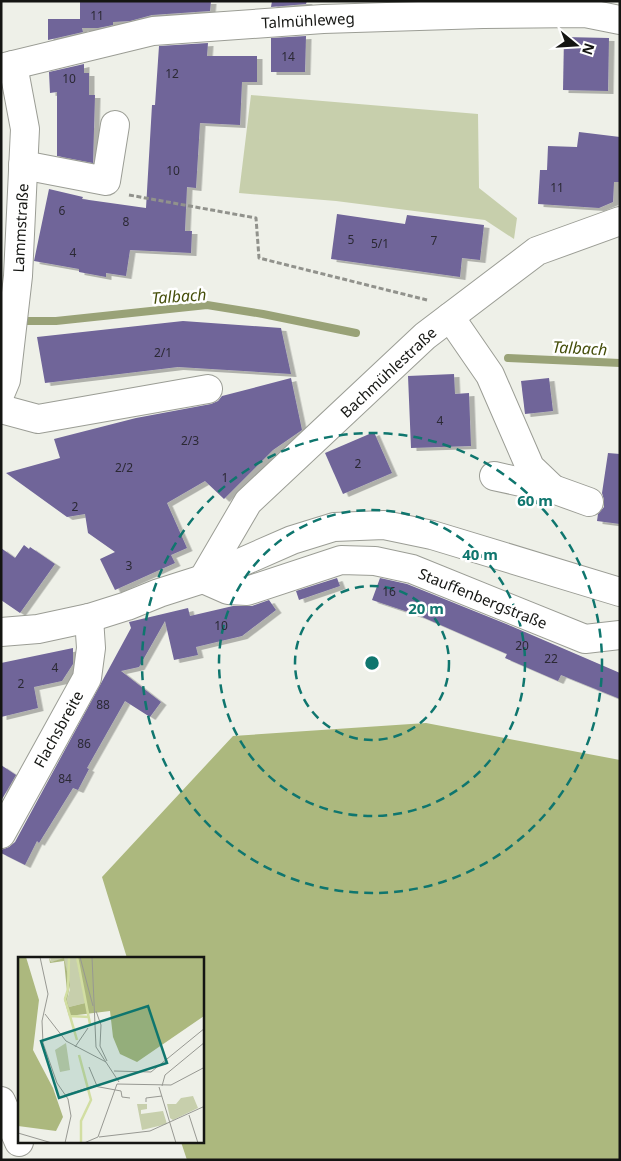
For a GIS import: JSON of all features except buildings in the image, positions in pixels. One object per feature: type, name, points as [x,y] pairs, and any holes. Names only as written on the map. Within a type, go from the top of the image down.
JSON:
[{"type":"street","name":"Talmühleweg","points":[[7,67],[163,30],[322,18],[483,14],[585,13],[620,20]]},
{"type":"street","name":"Lammstraße","points":[[1,392],[6,380],[15,301],[26,129],[7,67]]},
{"type":"street","points":[[23,166],[106,181],[115,125]]},
{"type":"street","name":"Bachmühlestraße","points":[[203,579],[248,502],[425,336],[537,251],[620,221]]},
{"type":"street","points":[[456,313],[490,376],[530,467],[553,489]]},
{"type":"street","points":[[1,409],[38,419],[208,389]]},
{"type":"street","points":[[494,476],[553,489],[589,502]]},
{"type":"street","points":[[1,632],[38,628],[89,618],[203,579],[292,540],[334,528],[384,525],[432,535],[620,592]]},
{"type":"street","name":"Stauffenbergstraße","points":[[203,579],[228,590],[247,591],[341,560],[375,561],[412,569],[585,639],[620,635]]},
{"type":"street","name":"Flachsbreite","points":[[1,834],[87,678],[90,648],[89,618]]},
{"type":"street","points":[[1,1101],[18,1140]]},
{"type":"street","points":[[20,1144],[27,1160]]},
{"type":"path","points":[[106,181],[128,195],[256,218],[259,258],[456,313]]},
{"type":"green space","points":[[251,95],[478,114],[479,188],[517,218],[514,239],[485,220],[336,201],[239,193]]},
{"type":"green space","points":[[426,723],[620,760],[620,1160],[187,1160],[182,1144],[204,1144],[204,957],[127,957],[102,877],[233,736]]},
{"type":"waterway","name":"Talbach","points":[[17,321],[56,321],[207,305],[356,333]]},
{"type":"waterway","name":"Talbach","points":[[508,358],[620,363]]}]
